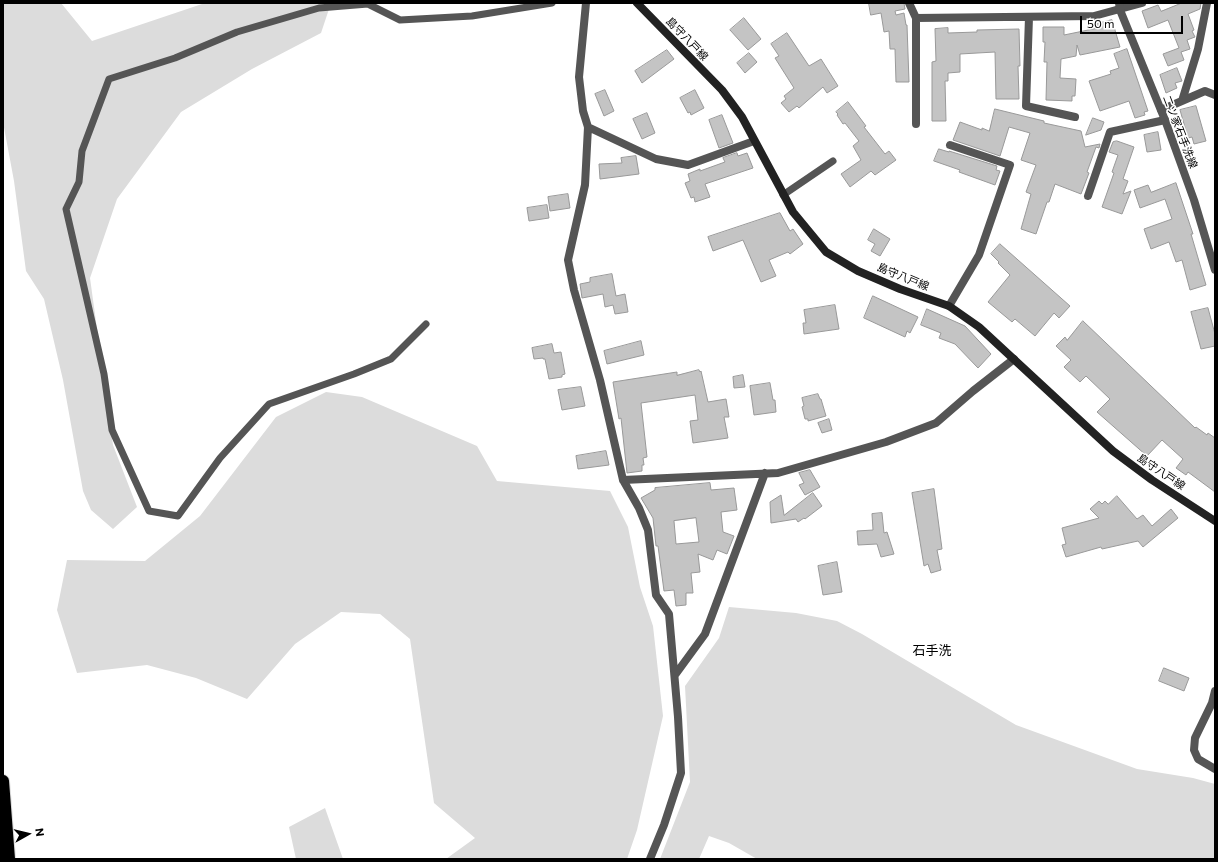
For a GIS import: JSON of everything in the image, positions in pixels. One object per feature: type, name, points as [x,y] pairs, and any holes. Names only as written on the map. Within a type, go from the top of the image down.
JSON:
[{"type":"highway","points":[[3,781],[9,859]]},
{"type":"main road","name":"島守八戸線","points":[[637,3],[722,90],[742,117],[782,195],[793,212],[826,252],[865,274],[900,289],[949,306],[979,327],[1113,452],[1152,480],[1215,521]]},
{"type":"street","points":[[586,3],[578,77],[583,111],[588,127],[585,185],[568,260],[574,290],[600,380],[622,480],[639,508],[648,530],[656,595],[669,614],[674,675],[681,773],[664,825],[650,859]]},
{"type":"street","points":[[909,3],[916,18],[916,124]]},
{"type":"street","points":[[916,18],[1029,18],[1094,16],[1119,7],[1142,3]]},
{"type":"street","points":[[1182,101],[1198,49],[1207,3]]},
{"type":"street","name":"二ツ家石手洗線","points":[[1119,7],[1165,120],[1194,200],[1215,270]]},
{"type":"street","points":[[1029,18],[1026,106],[1075,117]]},
{"type":"street","points":[[1161,110],[1205,91],[1215,95]]},
{"type":"street","points":[[1088,196],[1110,132],[1165,120]]},
{"type":"street","points":[[588,127],[656,159],[688,165],[754,141]]},
{"type":"street","points":[[949,306],[979,255],[1010,165],[950,144]]},
{"type":"street","points":[[622,480],[778,472],[886,442],[936,423],[973,391],[1014,359]]},
{"type":"street","points":[[674,675],[705,634],[765,473]]},
{"type":"street","points":[[1215,691],[1212,703],[1195,738],[1194,750],[1198,759],[1215,769]]},
{"type":"lane","points":[[426,324],[391,359],[354,374],[269,404],[220,458],[178,516],[149,511],[112,430],[104,374],[66,209],[79,182],[82,150],[109,79],[174,58],[237,32],[320,8],[368,4],[400,20],[472,16],[552,3]]},
{"type":"lane","points":[[782,195],[833,161]]},
{"type":"shaded area","points":[[3,3],[61,3],[92,41],[205,3],[331,3],[321,33],[252,69],[181,112],[117,199],[90,278],[113,445],[137,507],[113,529],[91,510],[83,491],[63,380],[44,299],[26,271],[14,181],[3,122]]},
{"type":"shaded area","points":[[326,392],[362,397],[477,446],[497,481],[610,491],[628,527],[640,587],[653,626],[663,716],[637,830],[627,859],[446,859],[475,838],[434,803],[410,639],[380,614],[341,612],[295,644],[247,699],[196,678],[147,665],[77,673],[57,610],[67,560],[145,561],[200,516],[276,417]]},
{"type":"shaded area","points":[[729,607],[796,613],[837,621],[862,634],[1016,725],[1137,769],[1193,778],[1215,784],[1215,859],[757,859],[729,843],[709,836],[699,859],[660,859],[690,782],[685,686],[719,638]]},
{"type":"shaded area","points":[[325,808],[343,859],[296,859],[289,827]]},
{"type":"building","points":[[869,3],[904,3],[905,9],[895,11],[896,15],[904,13],[907,25],[909,82],[896,82],[895,49],[890,49],[889,31],[884,32],[881,13],[871,15]]},
{"type":"building","points":[[1182,3],[1201,3],[1200,9],[1188,14],[1195,37],[1187,40],[1190,49],[1181,52],[1184,60],[1168,66],[1163,54],[1179,48],[1168,20],[1148,28],[1142,11],[1158,5],[1161,11]]},
{"type":"building","points":[[744,18],[761,39],[748,50],[730,30]]},
{"type":"building","points":[[1112,20],[1120,47],[1080,55],[1077,45],[1076,56],[1061,59],[1060,78],[1076,79],[1075,96],[1072,96],[1072,101],[1046,100],[1047,62],[1044,62],[1045,42],[1043,42],[1043,27],[1064,27],[1064,35],[1098,28],[1097,24]]},
{"type":"building","points":[[948,28],[948,33],[977,32],[977,30],[1019,29],[1019,99],[996,99],[995,52],[960,54],[960,72],[948,73],[948,81],[945,81],[946,121],[932,121],[932,62],[936,61],[935,29]]},
{"type":"building","points":[[787,33],[809,66],[821,59],[838,86],[827,93],[823,87],[799,108],[797,106],[789,112],[781,103],[786,99],[784,96],[794,88],[775,58],[779,56],[771,44]]},
{"type":"building","points":[[1127,49],[1148,111],[1144,112],[1145,115],[1135,118],[1129,101],[1100,111],[1089,81],[1111,74],[1110,71],[1119,68],[1114,54]]},
{"type":"building","points":[[667,50],[674,59],[642,83],[635,71]]},
{"type":"building","points":[[749,53],[757,62],[745,73],[737,63]]},
{"type":"building","points":[[1177,68],[1182,81],[1175,83],[1177,88],[1166,93],[1160,75]]},
{"type":"building","points":[[605,90],[614,111],[604,116],[595,94]]},
{"type":"building","points":[[695,90],[704,108],[691,115],[690,112],[688,113],[680,98]]},
{"type":"building","points":[[848,102],[866,126],[864,127],[885,154],[889,151],[896,160],[875,175],[871,171],[850,187],[841,174],[861,160],[853,146],[859,141],[845,123],[843,124],[836,112]]},
{"type":"building","points":[[1196,106],[1206,141],[1194,144],[1192,137],[1188,138],[1180,110]]},
{"type":"building","points":[[995,109],[1044,121],[1044,123],[1081,131],[1085,147],[1100,144],[1099,148],[1096,147],[1087,172],[1089,173],[1081,194],[1055,184],[1036,234],[1021,229],[1031,194],[1026,192],[1036,165],[1021,160],[1030,133],[1009,127],[1000,156],[953,140],[960,122],[989,131]]},
{"type":"building","points":[[647,113],[655,133],[642,139],[633,119]]},
{"type":"building","points":[[722,115],[733,143],[719,148],[709,120]]},
{"type":"building","points":[[1093,118],[1104,122],[1101,130],[1086,135]]},
{"type":"building","points":[[1158,132],[1161,150],[1147,152],[1144,135]]},
{"type":"building","points":[[1117,141],[1134,147],[1123,179],[1128,181],[1123,194],[1131,191],[1122,214],[1102,207],[1114,173],[1112,172],[1118,155],[1109,152],[1113,142]]},
{"type":"building","points":[[939,149],[997,166],[996,170],[1000,171],[995,185],[934,161]]},
{"type":"building","points":[[737,153],[738,156],[747,153],[753,168],[705,184],[710,197],[695,202],[694,197],[691,198],[685,183],[690,181],[688,174],[725,162],[723,158]]},
{"type":"building","points":[[636,156],[639,174],[600,179],[599,164],[622,163],[621,158]]},
{"type":"building","points":[[1176,183],[1193,234],[1191,234],[1206,285],[1190,290],[1182,260],[1176,262],[1169,242],[1151,249],[1144,229],[1172,219],[1165,199],[1140,208],[1134,190],[1148,185],[1151,192]]},
{"type":"building","points":[[568,194],[570,208],[550,211],[548,197]]},
{"type":"building","points":[[547,205],[549,218],[529,221],[527,208]]},
{"type":"building","points":[[780,213],[790,231],[793,229],[803,244],[790,254],[788,252],[769,260],[776,276],[761,282],[743,240],[713,251],[708,237]]},
{"type":"building","points":[[874,229],[890,239],[880,256],[871,251],[875,244],[868,240]]},
{"type":"building","points":[[1000,244],[1070,306],[1059,318],[1054,313],[1035,336],[1015,319],[1012,322],[988,302],[1010,275],[991,254]]},
{"type":"building","points":[[612,274],[616,296],[625,294],[628,312],[615,314],[613,305],[605,307],[603,294],[582,298],[580,284],[590,282],[590,278]]},
{"type":"building","points":[[873,296],[918,317],[910,333],[907,331],[905,337],[864,318]]},
{"type":"building","points":[[835,305],[839,329],[804,334],[803,323],[806,323],[804,310]]},
{"type":"building","points":[[1208,308],[1215,334],[1215,346],[1201,349],[1191,312]]},
{"type":"building","points":[[927,309],[965,326],[991,354],[978,368],[955,344],[939,338],[941,333],[921,325]]},
{"type":"building","points":[[1083,321],[1195,428],[1196,427],[1207,435],[1208,433],[1215,438],[1215,492],[1188,472],[1186,475],[1176,468],[1183,459],[1162,440],[1147,456],[1097,412],[1110,399],[1086,376],[1080,382],[1064,367],[1071,360],[1056,346],[1065,337],[1067,340]]},
{"type":"building","points":[[641,341],[644,355],[607,364],[604,351]]},
{"type":"building","points":[[552,344],[554,353],[561,352],[565,374],[562,375],[562,377],[549,379],[545,359],[534,359],[532,348]]},
{"type":"building","points":[[699,370],[700,372],[701,371],[708,402],[726,399],[729,417],[724,417],[728,438],[693,443],[690,421],[698,420],[695,395],[641,403],[647,457],[643,458],[644,465],[642,465],[642,471],[627,473],[621,418],[619,419],[613,382],[677,372],[677,375]]},
{"type":"building","points":[[743,375],[745,387],[734,388],[733,377]]},
{"type":"building","points":[[770,383],[773,400],[775,400],[776,412],[754,415],[750,386]]},
{"type":"building","points":[[581,387],[585,406],[562,410],[558,390]]},
{"type":"building","points":[[818,394],[826,416],[808,421],[808,419],[805,419],[802,407],[804,406],[802,398]]},
{"type":"building","points":[[829,419],[832,430],[822,433],[818,423]]},
{"type":"building","points":[[606,451],[609,465],[578,469],[576,456]]},
{"type":"building","points":[[810,470],[820,487],[805,495],[799,485],[804,483],[799,473]]},
{"type":"building","points":[[710,483],[711,490],[734,488],[737,510],[721,512],[723,532],[734,536],[727,554],[717,550],[713,560],[698,554],[700,572],[691,573],[693,593],[686,593],[686,605],[676,606],[674,590],[664,591],[658,546],[656,546],[653,518],[641,498],[655,490],[655,488]],"holes":[[[696,518],[699,542],[676,544],[674,521]]]},
{"type":"building","points":[[934,489],[942,549],[937,550],[941,570],[931,573],[928,564],[924,566],[912,493]]},
{"type":"building","points":[[813,493],[822,506],[805,519],[804,518],[798,522],[796,519],[771,523],[770,502],[781,495],[784,515]]},
{"type":"building","points":[[1117,496],[1137,519],[1143,515],[1152,526],[1171,509],[1178,518],[1143,547],[1138,541],[1102,549],[1101,547],[1066,557],[1062,545],[1066,544],[1062,528],[1099,518],[1090,509],[1099,501],[1102,504],[1105,501],[1108,504]]},
{"type":"building","points":[[882,513],[884,533],[887,532],[894,554],[881,557],[877,544],[858,545],[857,531],[873,530],[872,514]]},
{"type":"building","points":[[837,562],[842,592],[823,595],[818,566]]},
{"type":"building","points":[[1164,668],[1189,678],[1184,691],[1159,681]]},
{"type":"district","name":"石手洗","points":[[932,651]]}]
